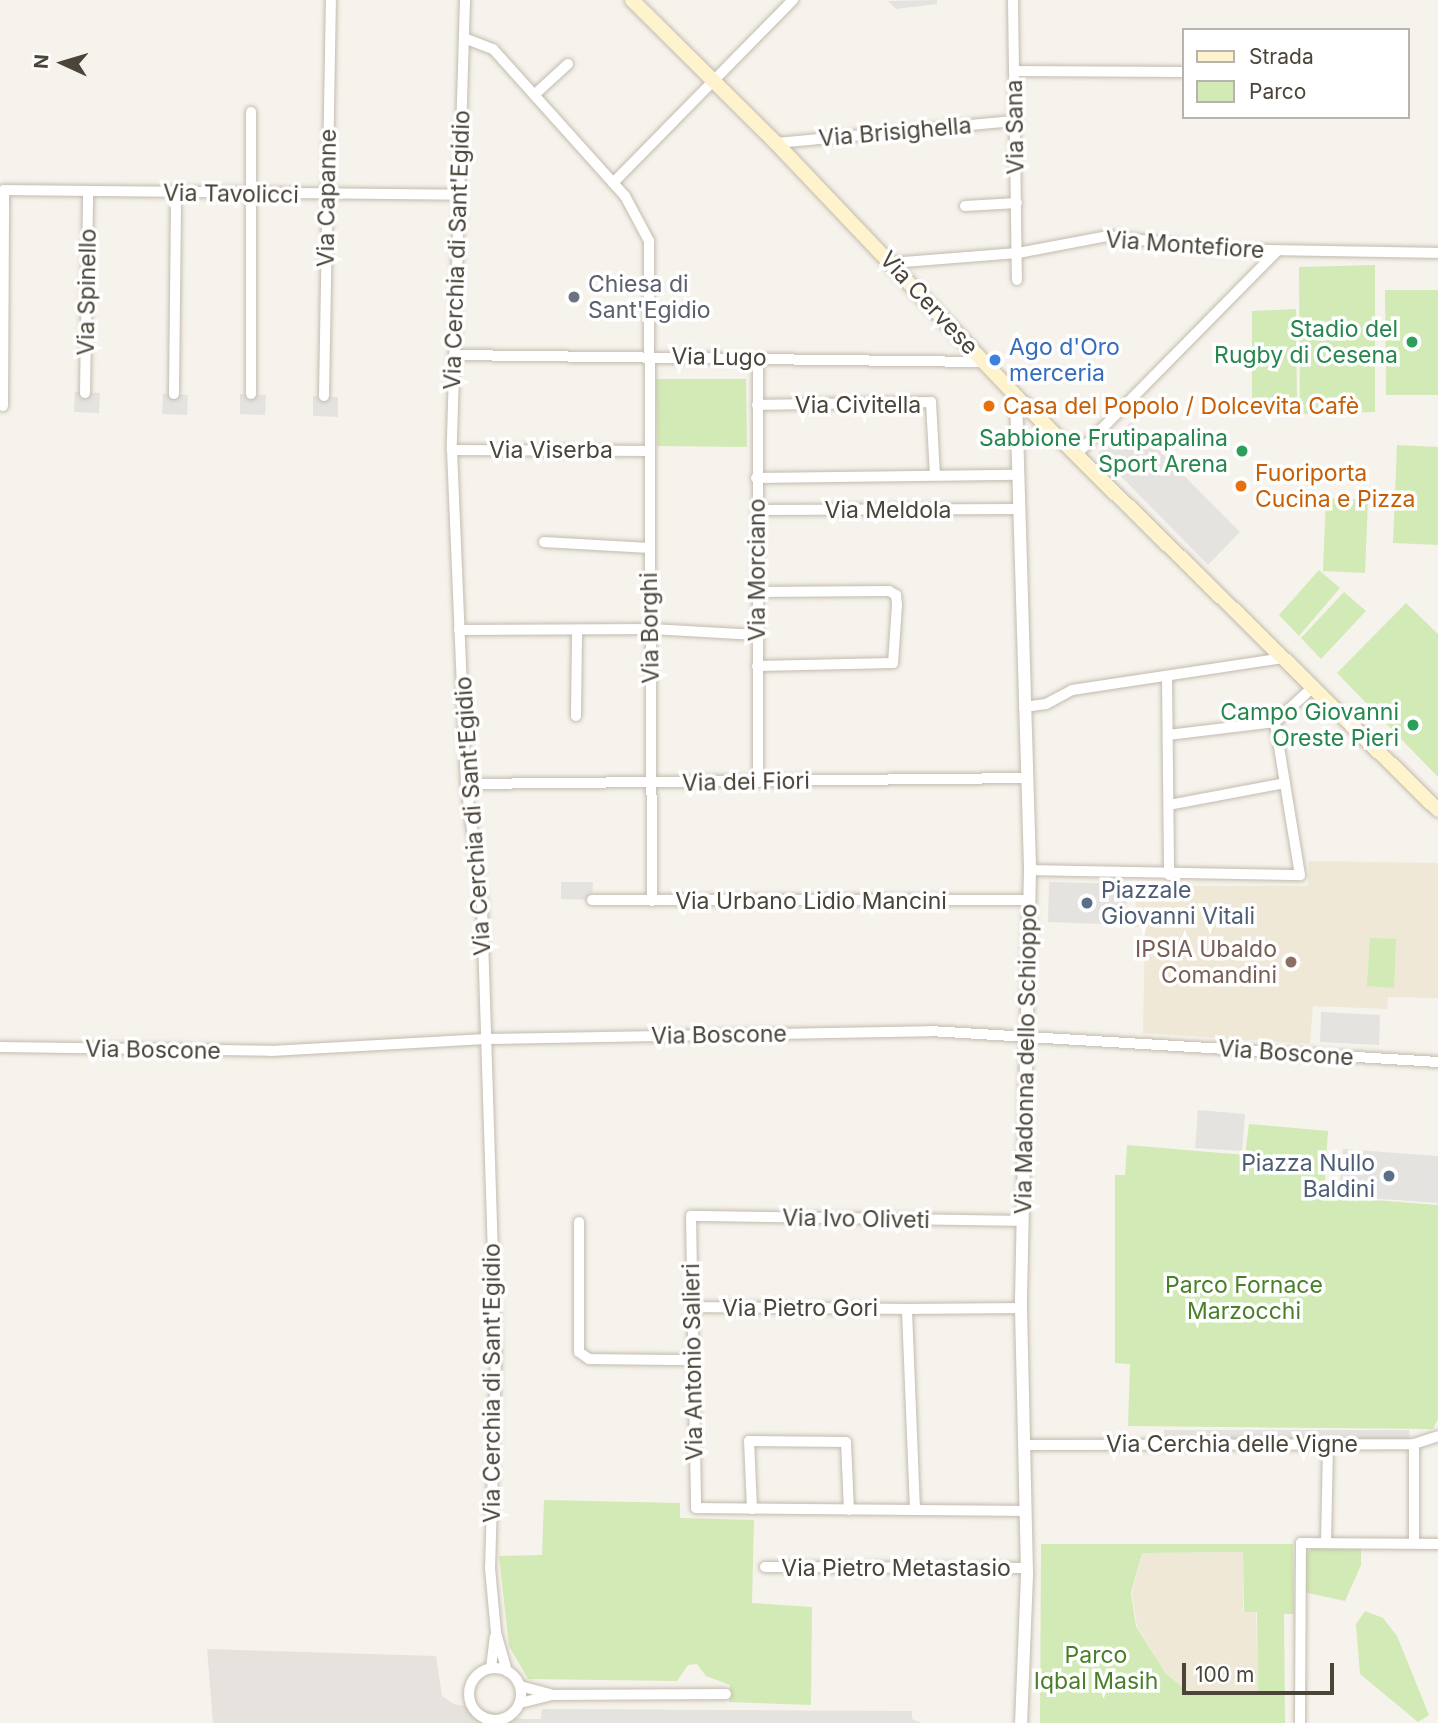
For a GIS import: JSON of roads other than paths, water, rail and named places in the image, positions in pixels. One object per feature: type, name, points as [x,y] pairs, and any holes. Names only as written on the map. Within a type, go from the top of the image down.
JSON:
[{"type":"main road","name":"Via Cervese","points":[[632,0],[776,143],[1016,396],[1438,810]]},
{"type":"street","name":"Via Capanne","points":[[324,396],[331,0]]},
{"type":"street","name":"Via Cerchia di Sant'Egidio","points":[[466,0],[452,450],[466,784],[482,906],[496,1356],[490,1568],[496,1633],[507,1671]]},
{"type":"street","points":[[613,183],[793,0]]},
{"type":"street","name":"Via Sana","points":[[1013,0],[1017,280]]},
{"type":"street","name":"Via Borghi","points":[[464,38],[493,49],[613,183],[639,216],[649,241],[652,901]]},
{"type":"street","points":[[534,95],[568,64]]},
{"type":"street","points":[[1014,71],[1182,72]]},
{"type":"street","points":[[251,112],[251,394]]},
{"type":"street","name":"Via Brisighella","points":[[776,143],[1014,121]]},
{"type":"street","name":"Via Tavolicci","points":[[3,406],[4,190],[458,195]]},
{"type":"street","name":"Via Spinello","points":[[85,393],[88,192]]},
{"type":"street","points":[[173,394],[176,193]]},
{"type":"street","points":[[965,206],[1017,203]]},
{"type":"street","name":"Via Montefiore","points":[[891,263],[1018,253],[1108,236],[1277,251],[1438,253]]},
{"type":"street","points":[[1076,455],[1277,251]]},
{"type":"street","name":"Via Lugo","points":[[454,355],[650,355],[984,362]]},
{"type":"street","name":"Via Morciano","points":[[758,358],[758,782]]},
{"type":"street","name":"Via Madonna dello Schioppo","points":[[1016,396],[1030,870],[1021,1308],[1027,1568],[1021,1723]]},
{"type":"street","name":"Via Civitella","points":[[757,405],[931,402],[935,475]]},
{"type":"street","name":"Via Viserba","points":[[452,450],[649,451]]},
{"type":"street","points":[[757,478],[1019,475]]},
{"type":"street","name":"Via Meldola","points":[[757,510],[1019,509]]},
{"type":"street","points":[[544,542],[649,548]]},
{"type":"street","points":[[757,592],[889,591],[896,595],[897,605],[893,663],[757,666]]},
{"type":"street","points":[[459,630],[651,629],[757,635]]},
{"type":"street","points":[[576,716],[577,630]]},
{"type":"street","points":[[1024,707],[1046,704],[1072,690],[1283,658]]},
{"type":"street","points":[[1167,676],[1169,875]]},
{"type":"street","points":[[1168,735],[1275,722],[1313,687]]},
{"type":"street","points":[[1030,870],[1169,875],[1300,875],[1275,722]]},
{"type":"street","name":"Via dei Fiori","points":[[466,784],[1026,778]]},
{"type":"street","points":[[1169,805],[1285,783]]},
{"type":"street","name":"Via Urbano Lidio Mancini","points":[[592,900],[1029,900]]},
{"type":"street","name":"Via Boscone","points":[[0,1047],[271,1051],[486,1039],[930,1031],[1027,1040],[1438,1062]]},
{"type":"street","name":"Via Ivo Oliveti","points":[[691,1216],[1022,1222]]},
{"type":"street","name":"Via Antonio Salieri","points":[[691,1216],[696,1508],[752,1509]]},
{"type":"street","points":[[579,1222],[579,1352],[589,1359],[693,1360]]},
{"type":"street","name":"Via Pietro Gori","points":[[692,1307],[1021,1308]]},
{"type":"street","points":[[907,1309],[915,1510]]},
{"type":"street","name":"Via Cerchia delle Vigne","points":[[1025,1445],[1414,1444],[1438,1436]]},
{"type":"street","points":[[849,1510],[846,1443],[749,1441],[752,1509],[849,1510],[1026,1511]]},
{"type":"street","points":[[1326,1542],[1328,1444]]},
{"type":"street","points":[[1414,1444],[1414,1544]]},
{"type":"street","points":[[1300,1723],[1301,1543],[1438,1544]]},
{"type":"street","name":"Via Pietro Metastasio","points":[[765,1567],[1027,1568]]},
{"type":"street","name":"Via Cerchia di Sant'Egidio","points":[[491,1668],[496,1633]]},
{"type":"street","points":[[551,1695],[517,1707],[501,1719],[487,1720],[472,1706],[470,1692],[478,1674],[491,1668],[507,1671],[520,1686],[551,1695],[726,1694]]},
{"type":"street","points":[[504,1723],[517,1707],[520,1686]]},
{"type":"place","name":"Chiesa di Sant'Egidio","points":[[574,297]]},
{"type":"place","name":"Stadio del Rugby di Cesena","points":[[1412,342]]},
{"type":"place","name":"Ago d'Oro merceria","points":[[995,360]]},
{"type":"place","name":"Casa del Popolo / Dolcevita Cafè","points":[[989,406]]},
{"type":"place","name":"Sabbione Frutipapalina Sport Arena","points":[[1242,451]]},
{"type":"place","name":"Fuoriporta Cucina e Pizza","points":[[1241,486]]},
{"type":"place","name":"Campo Giovanni Oreste Pieri","points":[[1413,725]]},
{"type":"place","name":"Piazzale Giovanni Vitali","points":[[1087,903]]},
{"type":"place","name":"IPSIA Ubaldo Comandini","points":[[1291,962]]},
{"type":"place","name":"Piazza Nullo Baldini","points":[[1389,1176]]},
{"type":"park label","name":"Parco Fornace Marzocchi","points":[[1244,1298]]},
{"type":"park label","name":"Parco Iqbal Masih","points":[[1096,1668]]}]
